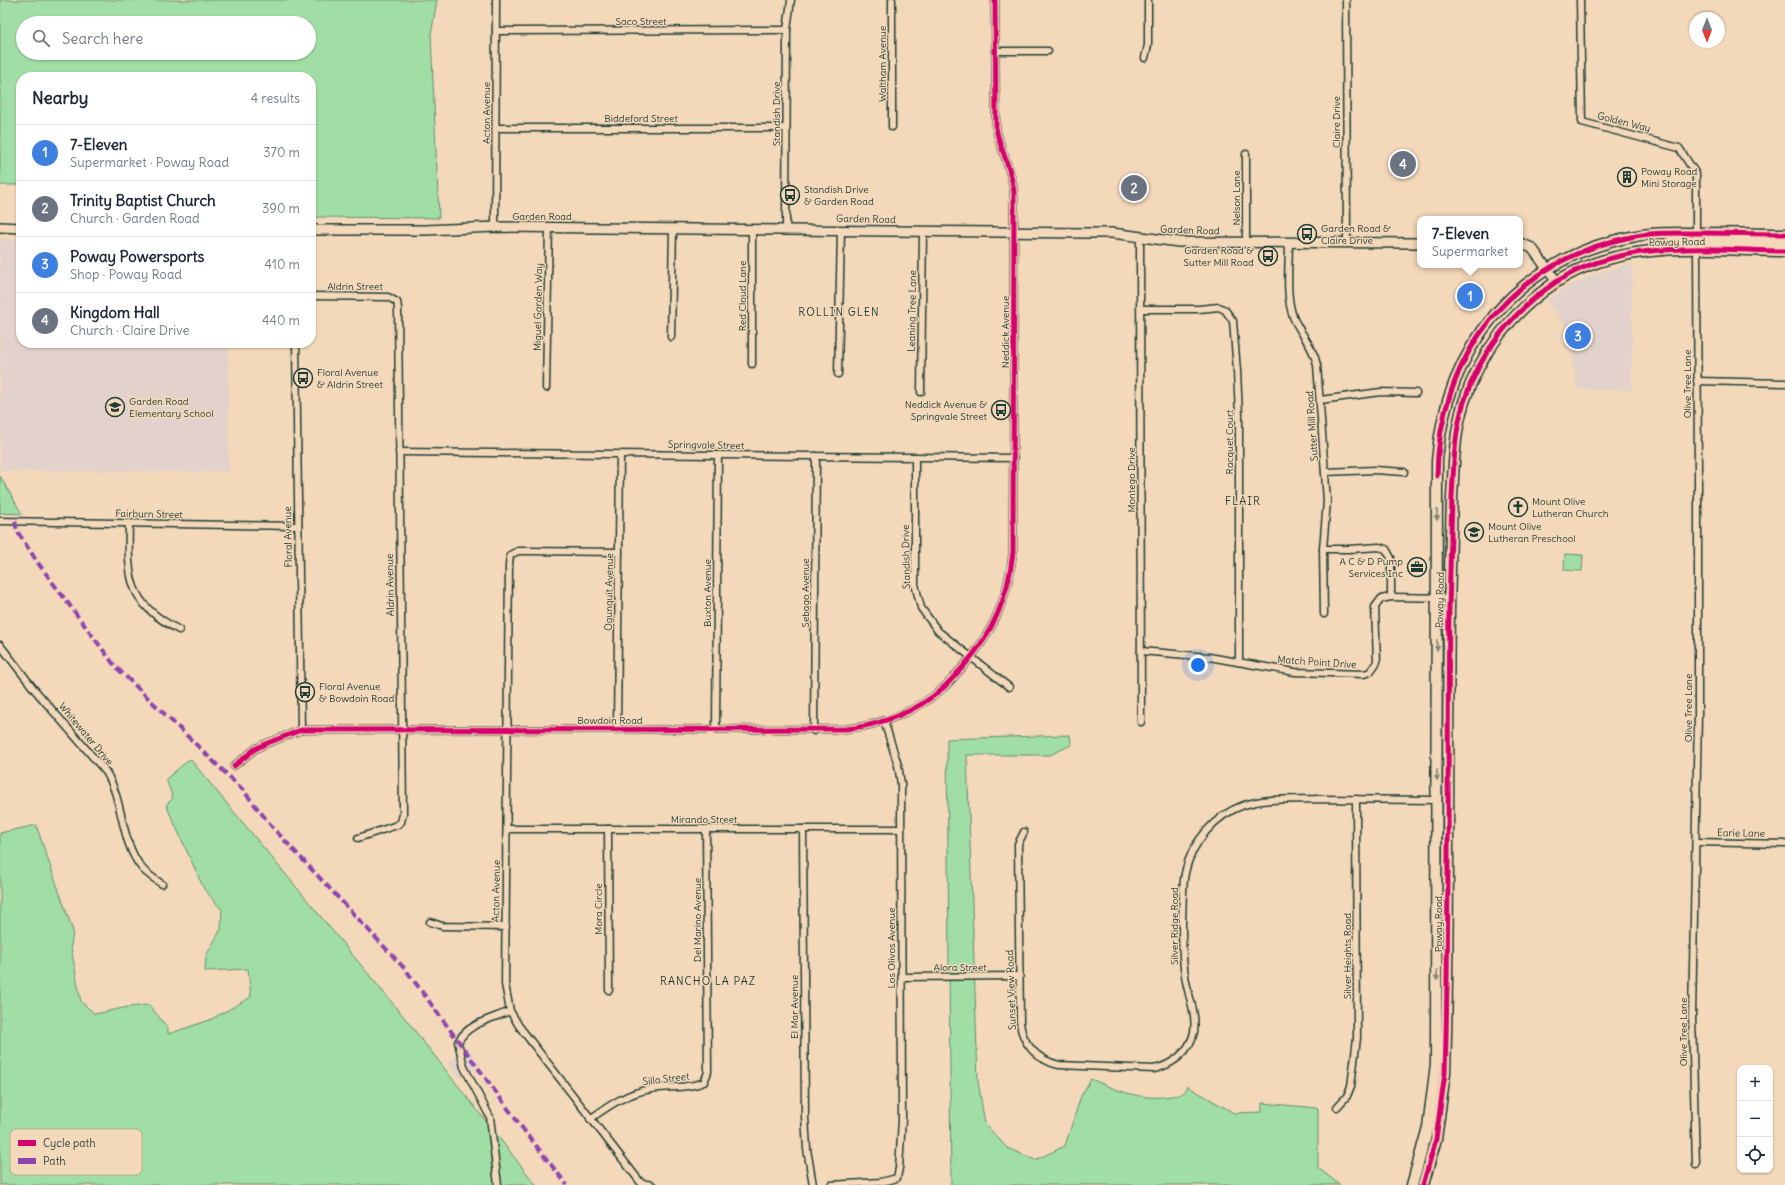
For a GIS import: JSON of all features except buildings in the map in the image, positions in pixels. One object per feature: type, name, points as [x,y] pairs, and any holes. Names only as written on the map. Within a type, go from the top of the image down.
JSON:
[{"type":"main road","points":[[1609,259],[1614,254],[1628,248],[1651,244],[1692,242],[1695,240],[1696,233]]},
{"type":"main road","name":"Poway Road","points":[[1412,1185],[1428,1127],[1436,1064],[1437,461],[1440,428],[1449,393],[1463,360],[1487,323],[1511,297],[1529,282],[1547,270],[1586,250],[1621,239],[1654,234],[1785,234]]},
{"type":"main road","points":[[1696,250],[1697,246],[1705,241],[1785,241]]},
{"type":"main road","name":"Poway Road","points":[[1423,1185],[1436,1139],[1442,1104],[1445,1073],[1450,598],[1454,451],[1465,398],[1480,364],[1500,334],[1528,303],[1557,282],[1609,259],[1640,252],[1696,250],[1785,251]]},
{"type":"main road","points":[[1437,800],[1448,800]]},
{"type":"street","name":"Acton Avenue","points":[[495,227],[496,0]]},
{"type":"street","name":"Standish Drive","points":[[786,229],[787,30],[791,0]]},
{"type":"street","name":"Waltham Avenue","points":[[892,0],[892,127]]},
{"type":"street","name":"Neddick Avenue","points":[[972,656],[987,636],[995,621],[1010,580],[1013,552],[1014,186],[998,139],[996,128],[995,0]]},
{"type":"street","points":[[1145,58],[1148,45],[1148,0]]},
{"type":"street","name":"Claire Drive","points":[[1346,0],[1347,243]]},
{"type":"street","name":"Golden Way","points":[[1580,0],[1582,122],[1679,148],[1696,174],[1696,233]]},
{"type":"street","name":"Saco Street","points":[[496,31],[787,30]]},
{"type":"street","points":[[995,51],[1048,51]]},
{"type":"street","name":"Biddeford Street","points":[[496,128],[786,128]]},
{"type":"street","name":"Nelson Lane","points":[[1246,154],[1246,243]]},
{"type":"street","points":[[0,227],[16,228]]},
{"type":"street","name":"Garden Road","points":[[316,230],[425,230],[495,227],[549,227],[1112,233],[1140,238],[1179,242],[1417,244]]},
{"type":"street","name":"Miguel Garden Way","points":[[546,388],[549,227]]},
{"type":"street","points":[[671,337],[672,228]]},
{"type":"street","name":"Red Cloud Lane","points":[[752,229],[752,364]]},
{"type":"street","points":[[838,374],[841,230]]},
{"type":"street","name":"Leaning Tree Lane","points":[[921,392],[923,231]]},
{"type":"street","name":"Montego Drive","points":[[1140,238],[1141,722]]},
{"type":"street","name":"Sutter Mill Road","points":[[1289,243],[1290,306],[1294,318],[1310,343],[1316,358],[1320,400],[1322,450],[1327,501],[1323,549],[1324,614]]},
{"type":"street","points":[[1523,244],[1532,248],[1557,282]]},
{"type":"street","name":"Olive Tree Lane","points":[[1696,250],[1698,480],[1697,842],[1692,1016],[1696,1165]]},
{"type":"street","name":"Aldrin Street","points":[[316,296],[388,297],[396,302]]},
{"type":"street","name":"Aldrin Avenue","points":[[358,838],[393,827],[402,822],[403,814],[398,315],[396,302]]},
{"type":"street","name":"Racquet Court","points":[[1141,309],[1199,309],[1219,307],[1226,310],[1233,321],[1239,415],[1239,662]]},
{"type":"street","name":"Floral Avenue","points":[[296,348],[301,730]]},
{"type":"street","points":[[1696,381],[1785,383]]},
{"type":"street","points":[[1320,400],[1381,392],[1416,393]]},
{"type":"street","name":"Springvale Street","points":[[399,452],[1014,458]]},
{"type":"street","name":"Ogunquit Avenue","points":[[617,729],[620,454]]},
{"type":"street","name":"Buxton Avenue","points":[[716,730],[718,456]]},
{"type":"street","name":"Sebago Avenue","points":[[814,731],[816,456]]},
{"type":"street","name":"Standish Drive","points":[[915,457],[915,584],[921,608],[938,631],[972,656],[1009,687]]},
{"type":"street","points":[[1325,472],[1375,470],[1404,472]]},
{"type":"street","name":"Fairburn Street","points":[[0,521],[298,526]]},
{"type":"street","points":[[129,523],[129,571],[136,593],[142,602],[161,620],[179,630]]},
{"type":"street","points":[[1323,549],[1349,550],[1379,547],[1386,549],[1391,558],[1391,596],[1450,598]]},
{"type":"street","name":"Acton Avenue","points":[[619,552],[518,551],[510,555],[505,984],[510,1011],[519,1026],[640,1183],[652,1185]]},
{"type":"street","name":"Match Point Drive","points":[[1141,651],[1195,655],[1239,662],[1275,670],[1358,675],[1370,672],[1377,662],[1375,607],[1381,599],[1391,596]]},
{"type":"street","name":"Whitewater Drive","points":[[0,645],[30,684],[106,772],[119,802],[128,844],[133,854],[146,872],[162,884]]},
{"type":"street","name":"Bowdoin Road","points":[[234,766],[255,749],[301,730],[617,729],[814,731],[857,728],[884,721],[913,709],[934,696],[944,688],[972,656]]},
{"type":"street","name":"Los Olivos Avenue","points":[[831,1185],[881,1182],[897,1178],[900,1168],[902,1130],[902,977],[900,774],[884,721]]},
{"type":"street","name":"Silver Ridge Road","points":[[1147,1069],[1161,1067],[1177,1059],[1186,1049],[1193,1036],[1194,1014],[1185,980],[1183,957],[1183,894],[1187,866],[1202,837],[1226,814],[1244,805],[1260,801],[1356,799],[1437,800]]},
{"type":"street","name":"Silver Heights Road","points":[[1337,1107],[1347,1096],[1352,1086],[1357,1038],[1356,799]]},
{"type":"street","name":"Mirando Street","points":[[507,829],[901,829]]},
{"type":"street","name":"Mora Circle","points":[[608,829],[609,990]]},
{"type":"street","name":"Del Marino Avenue","points":[[704,1082],[708,1072],[706,829]]},
{"type":"street","name":"El Mar Avenue","points":[[803,829],[805,1117],[807,1149],[813,1185]]},
{"type":"street","name":"Sunset View Road","points":[[1024,832],[1018,844],[1019,976],[1021,1028],[1028,1046],[1038,1056],[1050,1063],[1059,1065],[1147,1069]]},
{"type":"street","name":"Earie Lane","points":[[1697,842],[1785,844]]},
{"type":"street","points":[[430,922],[442,926],[506,927]]},
{"type":"street","name":"Alora Street","points":[[902,977],[1019,976]]},
{"type":"street","points":[[498,1185],[490,1117],[464,1067],[458,1042],[463,1034],[470,1028],[510,1011]]},
{"type":"street","name":"Silla Street","points":[[590,1119],[616,1101],[630,1094],[652,1089],[695,1086],[704,1082]]},
{"type":"shaded area","name":"Garden Road Elementary School","points":[[0,239],[16,240],[16,348],[229,348],[229,472],[0,471]]},
{"type":"shaded area","points":[[1632,263],[1632,390],[1577,389],[1568,329],[1546,301],[1571,285],[1592,275]]},
{"type":"shaded area","points":[[468,1048],[480,1064],[460,1078],[448,1063]]},
{"type":"green space","points":[[0,0],[437,0],[431,35],[439,218],[316,217],[316,72],[16,72],[16,185],[0,185]]},
{"type":"green space","points":[[0,476],[22,514],[0,513]]},
{"type":"green space","points":[[1565,554],[1583,555],[1582,571],[1564,570]]},
{"type":"green space","points":[[1070,735],[1071,745],[1050,755],[967,755],[978,1081],[985,1124],[1007,1148],[1035,1160],[1065,1146],[1081,1096],[1091,1079],[1130,1094],[1150,1097],[1179,1095],[1185,1091],[1187,1086],[1234,1113],[1262,1112],[1262,1103],[1318,1108],[1318,1168],[1340,1185],[951,1185],[947,739]]},
{"type":"green space","points":[[190,759],[404,1017],[536,1185],[0,1185],[0,833],[36,825],[73,931],[71,947],[81,1002],[95,1014],[128,1007],[149,1005],[168,1028],[168,1034],[210,1020],[251,997],[248,969],[205,971],[206,956],[221,929],[222,910],[204,889],[166,805],[173,798],[166,779]]},
{"type":"marked path","points":[[15,521],[17,531],[38,563],[115,666],[243,790],[273,828],[406,970],[523,1129],[567,1185]]},
{"type":"cycle path","points":[[234,766],[255,749],[301,730],[846,729],[885,721],[898,716],[922,704],[948,683],[973,655],[997,614],[1007,585],[1013,552],[1014,194],[1009,169],[996,128],[995,0]]},
{"type":"cycle path","points":[[1437,476],[1441,433],[1451,392],[1467,354],[1490,320],[1518,291],[1551,267],[1589,249],[1640,235],[1676,233],[1785,234]]},
{"type":"cycle path","points":[[1423,1185],[1436,1139],[1445,1073],[1449,609],[1452,497],[1458,425],[1464,402],[1479,366],[1500,334],[1512,320],[1540,293],[1556,282],[1582,268],[1610,258],[1668,250],[1697,249],[1785,251]]},
{"type":"place","name":"Kingdom Hall","points":[[1403,164]]},
{"type":"place","name":"Poway Road Mini Storage","points":[[1627,177]]},
{"type":"place","name":"Trinity Baptist Church","points":[[1134,188]]},
{"type":"place","name":"Standish Drive & Garden Road","points":[[790,195]]},
{"type":"place","name":"Garden Road & Claire Drive","points":[[1307,234]]},
{"type":"place","name":"Garden Road & Sutter Mill Road","points":[[1268,256]]},
{"type":"place","name":"7-Eleven","points":[[1470,296]]},
{"type":"place","name":"Poway Powersports","points":[[1578,336]]},
{"type":"place","name":"Floral Avenue & Aldrin Street","points":[[303,378]]},
{"type":"place","name":"Garden Road Elementary School","points":[[115,407]]},
{"type":"place","name":"Neddick Avenue & Springvale Street","points":[[1001,410]]},
{"type":"place","name":"Mount Olive Lutheran Church","points":[[1518,507]]},
{"type":"place","name":"Mount Olive Lutheran Preschool","points":[[1474,532]]},
{"type":"place","name":"A C & D Pump Services Inc","points":[[1417,567]]},
{"type":"place","name":"Floral Avenue & Bowdoin Road","points":[[305,692]]},
{"type":"district","name":"ROLLIN GLEN","points":[[839,312]]},
{"type":"district","name":"FLAIR","points":[[1243,501]]},
{"type":"district","name":"RANCHO LA PAZ","points":[[708,981]]}]
